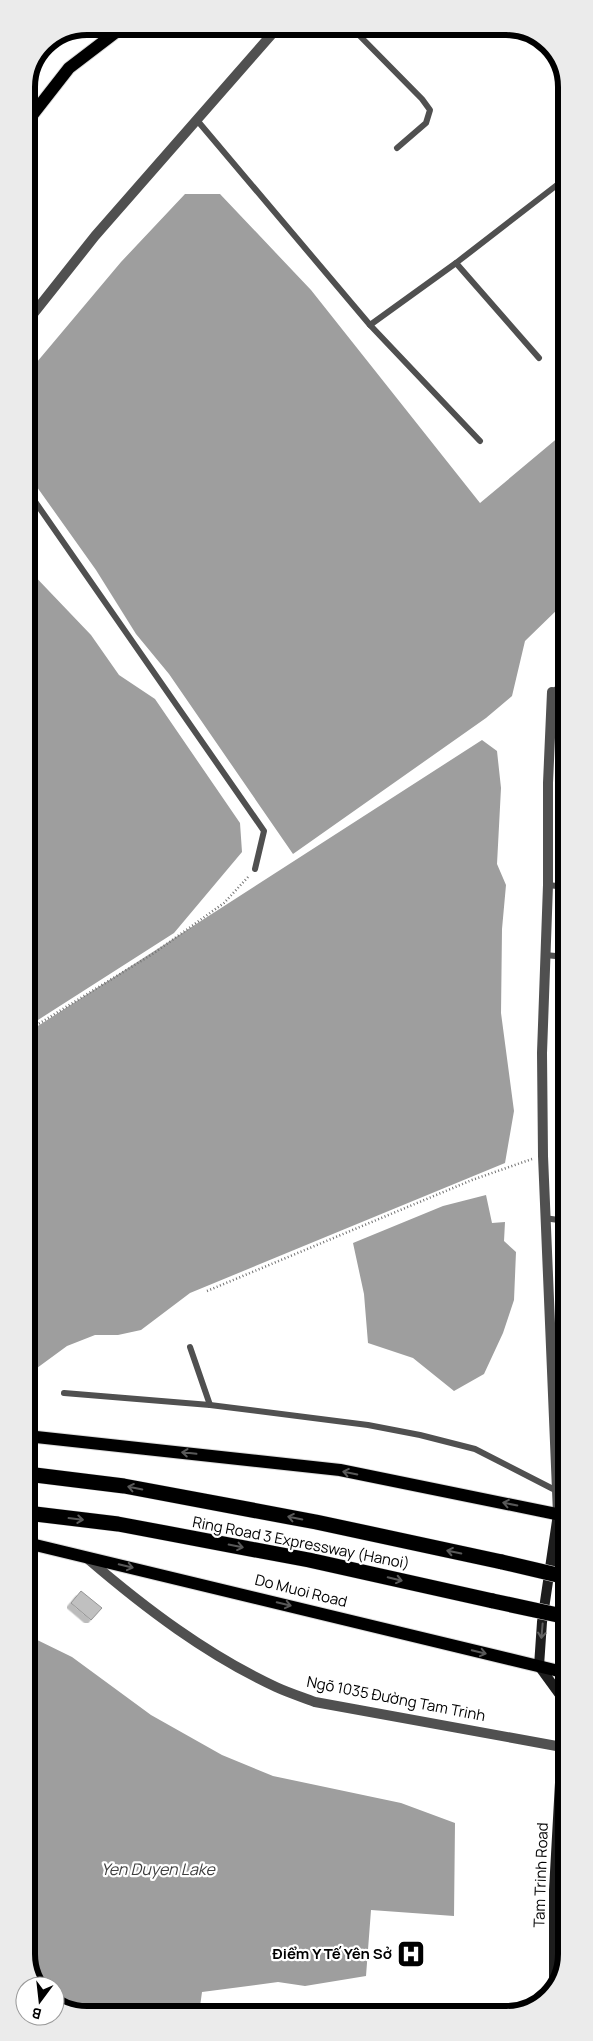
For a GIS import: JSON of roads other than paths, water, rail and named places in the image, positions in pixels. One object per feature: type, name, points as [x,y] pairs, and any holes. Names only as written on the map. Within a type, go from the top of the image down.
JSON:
[{"type":"highway","name":"Ring Road 3 Expressway (Hanoi)","points":[[35,1475],[124,1486],[307,1520],[558,1574]]},
{"type":"highway","name":"Ring Road 3 Expressway (Hanoi)","points":[[35,1514],[118,1524],[309,1560],[558,1615]]},
{"type":"main road","points":[[35,111],[69,68],[112,35]]},
{"type":"main road","points":[[35,1437],[340,1470],[558,1514]]},
{"type":"main road","points":[[539,1666],[542,1622],[558,1536]]},
{"type":"main road","name":"Do Muoi Road","points":[[35,1544],[558,1671]]},
{"type":"main road","name":"Tam Trinh Road","points":[[539,1666],[558,1688]]},
{"type":"main road","name":"Tam Trinh Road","points":[[554,1972],[554,1890],[558,1837]]},
{"type":"street","points":[[35,312],[95,236],[271,35]]},
{"type":"street","points":[[552,692],[542,1053],[544,1218],[558,1496]]},
{"type":"street","name":"Ngõ 1035 Đường Tam Trinh","points":[[85,1556],[128,1592],[220,1658],[278,1688],[315,1702],[558,1743]]},
{"type":"lane","points":[[360,35],[422,99],[430,110],[426,122],[397,148]]},
{"type":"lane","points":[[196,119],[370,325],[480,441]]},
{"type":"lane","points":[[370,325],[456,263],[558,184]]},
{"type":"lane","points":[[456,263],[539,358]]},
{"type":"lane","points":[[35,503],[264,831],[255,869]]},
{"type":"lane","points":[[552,692],[558,688]]},
{"type":"lane","points":[[548,885],[558,886]]},
{"type":"lane","points":[[545,955],[558,956]]},
{"type":"lane","points":[[544,1218],[558,1219]]},
{"type":"lane","points":[[190,1347],[210,1405]]},
{"type":"lane","points":[[551,1363],[558,1363]]},
{"type":"lane","points":[[64,1393],[210,1405],[368,1425],[429,1437],[475,1448],[557,1491]]},
{"type":"water","points":[[185,194],[220,194],[311,290],[480,503],[558,438],[558,609],[525,641],[512,696],[486,718],[293,854],[169,674],[136,634],[96,570],[35,484],[35,364],[121,262]]},
{"type":"water","points":[[35,576],[91,635],[119,675],[155,699],[240,823],[242,852],[174,933],[35,1022]]},
{"type":"water","points":[[482,740],[497,751],[501,788],[497,864],[506,885],[502,929],[501,1013],[514,1111],[505,1163],[190,1293],[141,1330],[118,1335],[95,1335],[67,1346],[35,1368],[35,1028]]},
{"type":"water","points":[[486,1195],[492,1223],[505,1222],[504,1241],[516,1252],[514,1300],[503,1333],[484,1374],[454,1391],[413,1358],[368,1343],[364,1294],[353,1243],[443,1206]]},
{"type":"water","name":"Yen Duyen Lake","points":[[35,1639],[72,1657],[151,1715],[222,1755],[273,1776],[401,1803],[455,1823],[454,1916],[371,1910],[366,1976],[305,1986],[278,1982],[202,1992],[200,2006],[84,2006],[65,2001],[65,1976],[40,1976],[35,1954]]},
{"type":"place","name":"Điểm Y Tế Yên Sở","points":[[411,1954]]}]
